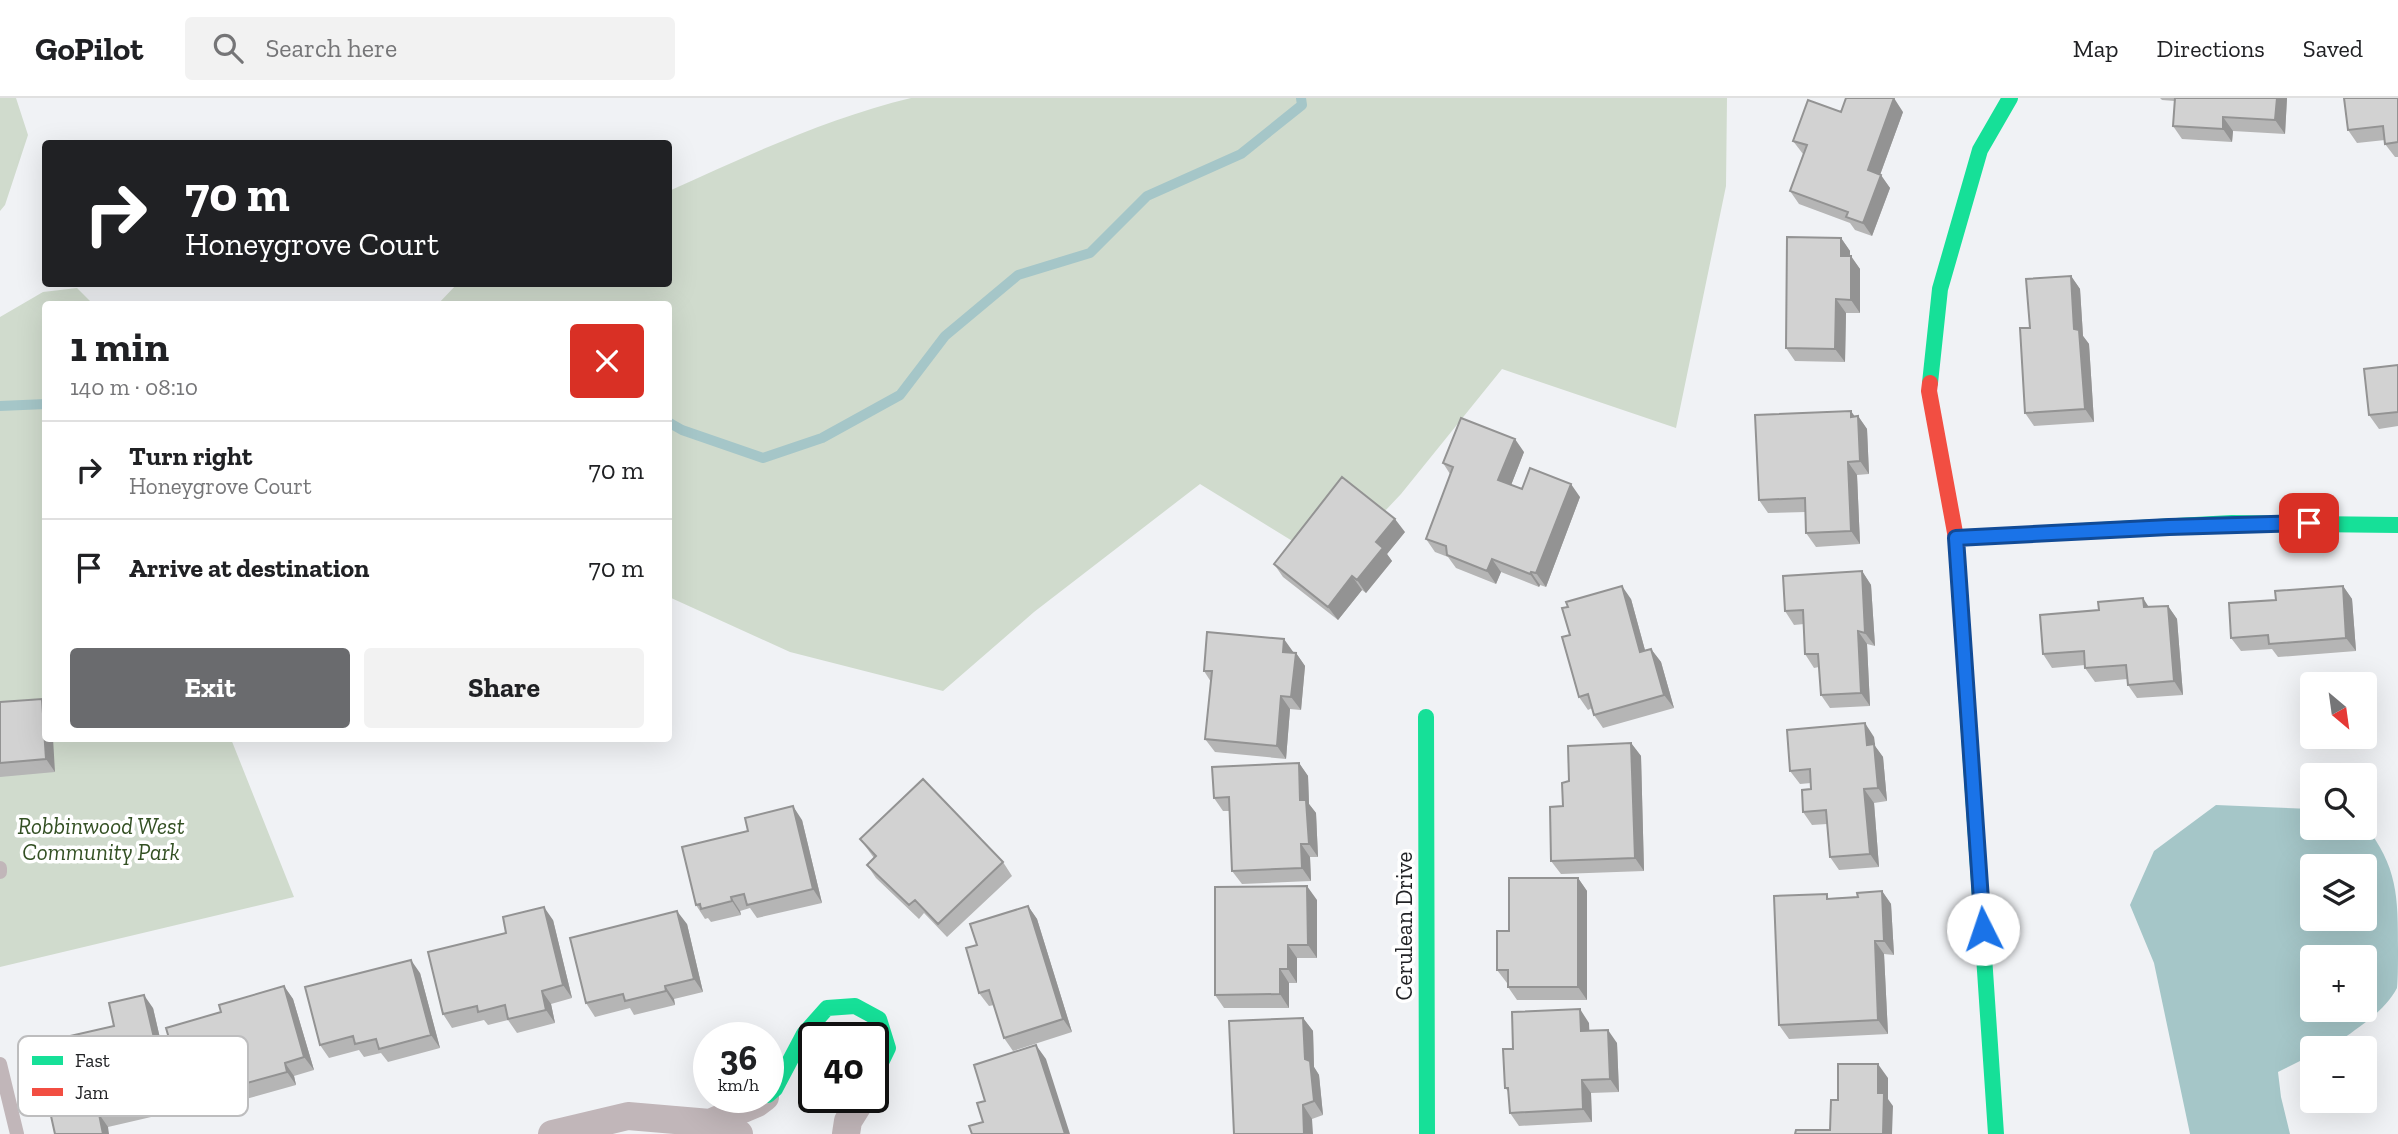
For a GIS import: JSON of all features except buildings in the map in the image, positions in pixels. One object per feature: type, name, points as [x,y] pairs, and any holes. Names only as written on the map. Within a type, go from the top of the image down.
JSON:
[{"type":"street","points":[[1996,1134],[1956,538],[1929,391],[1940,289],[1980,150],[2010,98]]},
{"type":"street","points":[[1956,538],[2226,525],[2337,522],[2398,525]]},
{"type":"street","name":"Cerulean Drive","points":[[1426,717],[1427,1134]]},
{"type":"street","points":[[815,1022],[827,1008],[855,1006],[879,1022]]},
{"type":"street","points":[[784,1072],[798,1045]]},
{"type":"street","points":[[710,1123],[734,1113]]},
{"type":"street","points":[[846,1134],[848,1121],[853,1113]]},
{"type":"street","points":[[552,1134],[628,1116],[710,1123],[739,1134]]},
{"type":"lane","points":[[0,1064],[17,1134]]},
{"type":"green space","points":[[0,98],[16,98],[28,135],[5,205],[0,211]]},
{"type":"green space","points":[[911,98],[1727,98],[1726,186],[1676,428],[1502,369],[1401,494],[1333,566],[1200,484],[1034,612],[943,691],[790,652],[672,598],[672,301],[441,301],[454,287],[672,287],[672,190],[758,151],[880,106]]},
{"type":"green space","name":"Robbinwood West Community Park","points":[[77,288],[90,301],[42,301],[42,742],[232,742],[294,897],[0,967],[0,317],[43,292]]},
{"type":"water","points":[[2216,805],[2300,808],[2300,840],[2375,840],[2384,854],[2396,898],[2397,988],[2377,1013],[2377,945],[2300,945],[2300,1022],[2366,1022],[2347,1036],[2300,1036],[2300,1061],[2278,1072],[2290,1134],[2190,1134],[2154,963],[2130,905],[2154,851]]},
{"type":"waterway","points":[[672,424],[763,458],[822,438],[900,395],[945,336],[1018,275],[1090,253],[1147,196],[1241,154],[1302,105],[1301,98]]},
{"type":"waterway","points":[[0,406],[42,404]]},
{"type":"traffic: fast","points":[[1930,383],[1940,289],[1980,150],[2010,98]]},
{"type":"traffic: fast","points":[[1956,538],[2232,523],[2398,525]]},
{"type":"traffic: fast","points":[[1966,689],[1996,1134]]},
{"type":"traffic: fast","points":[[1426,717],[1427,1134]]},
{"type":"traffic: fast","points":[[815,1022],[827,1008],[855,1006],[880,1022]]},
{"type":"traffic: fast","points":[[784,1072],[798,1045]]},
{"type":"traffic: jam","points":[[1930,383],[1929,391],[1956,538],[1966,689]]},
{"type":"route","points":[[1983,929],[1956,538],[2309,523]]}]
